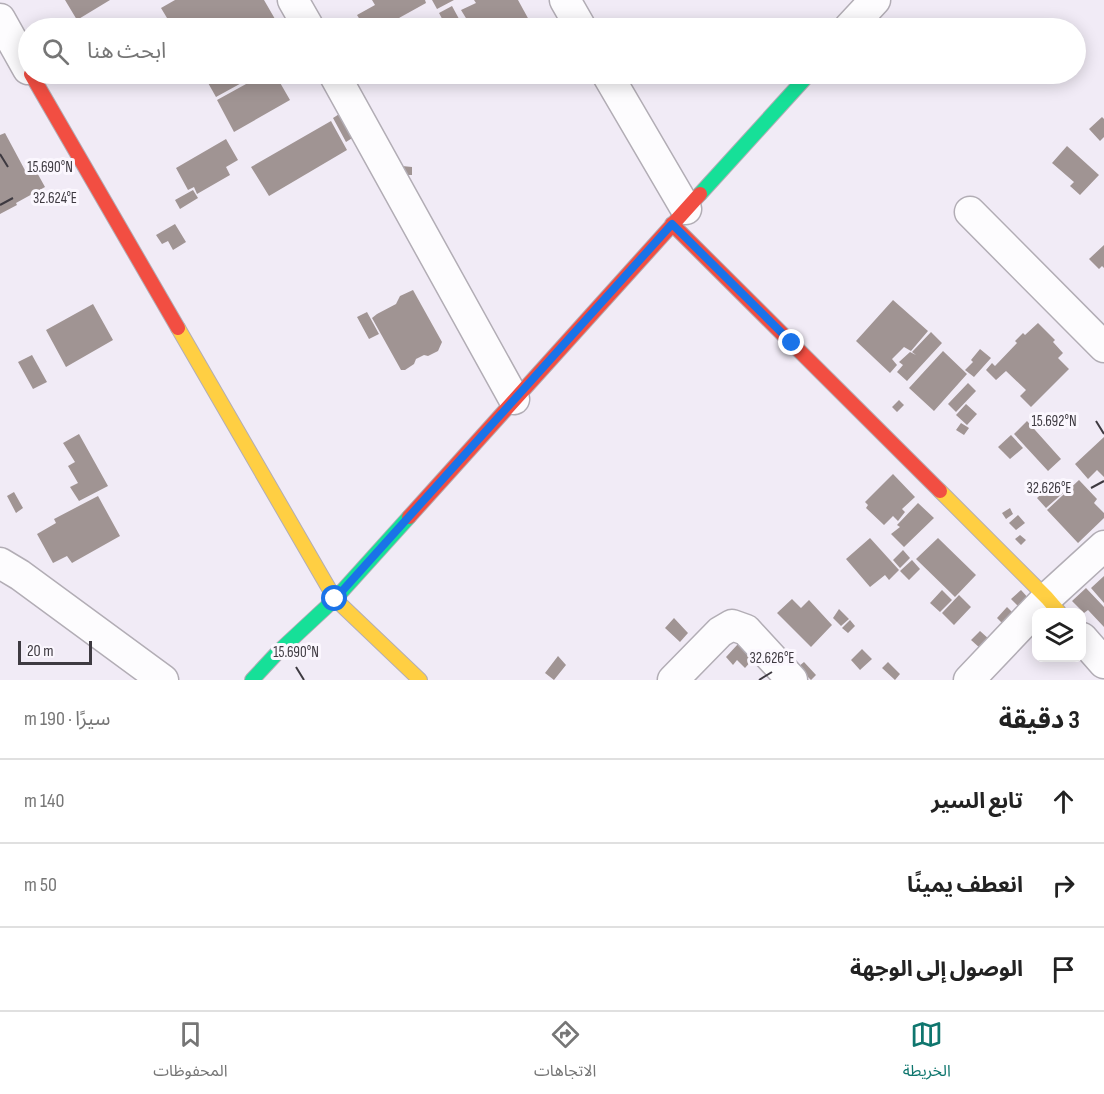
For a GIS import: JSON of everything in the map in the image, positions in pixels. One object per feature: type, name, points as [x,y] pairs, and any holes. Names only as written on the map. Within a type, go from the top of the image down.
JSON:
[{"type":"street","points":[[293,0],[303,18]]},
{"type":"street","points":[[565,0],[576,18]]},
{"type":"street","points":[[858,18],[875,0]]},
{"type":"street","points":[[0,19],[18,51]]},
{"type":"street","points":[[37,84],[335,599],[420,680]]},
{"type":"street","points":[[340,84],[514,399]]},
{"type":"street","points":[[612,84],[679,217],[1053,605]]},
{"type":"street","points":[[252,680],[278,652],[335,599],[800,84]]},
{"type":"street","points":[[970,212],[1104,346]]},
{"type":"street","points":[[969,680],[1053,605],[1104,546]]},
{"type":"street","points":[[0,563],[20,575],[163,680]]},
{"type":"street","points":[[673,680],[720,632],[732,626],[746,630],[792,680]]},
{"type":"street","points":[[1086,643],[1104,663]]},
{"type":"building","points":[[65,0],[110,0],[80,18],[76,18]]},
{"type":"building","points":[[175,0],[264,0],[274,18],[167,18],[161,8]]},
{"type":"building","points":[[372,0],[425,0],[426,3],[399,18],[359,18],[357,15],[375,5]]},
{"type":"building","points":[[432,0],[454,0],[437,9]]},
{"type":"building","points":[[474,0],[518,0],[528,18],[466,18],[461,10],[476,3]]},
{"type":"building","points":[[452,6],[459,18],[442,18],[439,13]]},
{"type":"building","points":[[209,84],[240,84],[216,97]]},
{"type":"building","points":[[246,84],[281,84],[290,100],[234,132],[217,100]]},
{"type":"building","points":[[344,111],[357,135],[346,142],[333,118]]},
{"type":"building","points":[[1102,117],[1104,137],[1100,141],[1089,129]]},
{"type":"building","points":[[331,121],[347,150],[269,196],[251,167]]},
{"type":"building","points":[[5,133],[27,174],[35,169],[45,187],[0,214],[0,135]]},
{"type":"building","points":[[226,139],[238,160],[226,167],[230,175],[197,194],[194,187],[188,190],[176,168]]},
{"type":"building","points":[[1067,146],[1099,175],[1080,195],[1070,186],[1074,182],[1052,163]]},
{"type":"building","points":[[392,165],[412,167],[412,175],[392,175]]},
{"type":"building","points":[[193,190],[198,198],[180,209],[175,200]]},
{"type":"building","points":[[175,224],[186,242],[173,250],[168,241],[162,244],[156,235]]},
{"type":"building","points":[[1104,245],[1104,268],[1102,266],[1099,269],[1089,259]]},
{"type":"building","points":[[413,290],[442,342],[438,351],[416,359],[414,364],[401,370],[372,318],[396,304],[400,296]]},
{"type":"building","points":[[893,300],[928,331],[911,351],[904,347],[892,359],[897,365],[890,373],[856,341]]},
{"type":"building","points":[[93,304],[113,340],[66,367],[46,330]]},
{"type":"building","points":[[367,312],[379,334],[369,339],[357,317]]},
{"type":"building","points":[[1038,323],[1055,340],[1053,342],[1063,353],[1058,358],[1069,369],[1031,407],[1020,396],[1026,390],[1006,371],[996,380],[986,370],[992,363],[995,366],[1017,343],[1015,341],[1023,333],[1025,335]]},
{"type":"building","points":[[931,332],[942,343],[907,381],[897,372],[903,365],[899,362],[910,352],[916,355],[912,352]]},
{"type":"building","points":[[980,349],[991,358],[974,377],[965,370],[973,362],[971,360]]},
{"type":"building","points":[[943,351],[967,374],[934,411],[909,388]]},
{"type":"building","points":[[32,355],[47,382],[33,389],[18,362]]},
{"type":"building","points":[[968,383],[976,391],[956,412],[948,404]]},
{"type":"building","points":[[899,400],[904,405],[897,412],[892,407]]},
{"type":"building","points":[[966,404],[977,414],[967,425],[956,415]]},
{"type":"building","points":[[1027,421],[1061,459],[1048,471],[1014,434]]},
{"type":"building","points":[[961,423],[969,428],[964,435],[956,430]]},
{"type":"building","points":[[79,434],[108,486],[79,501],[70,487],[78,483],[68,466],[75,462],[63,443]]},
{"type":"building","points":[[1011,435],[1023,448],[1010,459],[998,447]]},
{"type":"building","points":[[1104,437],[1104,477],[1097,470],[1088,479],[1075,464]]},
{"type":"building","points":[[893,474],[915,497],[902,509],[905,512],[898,521],[893,516],[884,525],[866,508],[868,505],[865,502]]},
{"type":"building","points":[[1079,480],[1097,499],[1094,503],[1104,513],[1104,518],[1078,543],[1047,510]]},
{"type":"building","points":[[1053,483],[1063,493],[1046,508],[1037,498]]},
{"type":"building","points":[[14,492],[23,508],[16,513],[7,496]]},
{"type":"building","points":[[98,496],[120,536],[72,563],[67,556],[53,563],[37,534],[56,523],[54,519]]},
{"type":"building","points":[[918,503],[934,518],[904,547],[891,534],[900,527],[897,525]]},
{"type":"building","points":[[1010,508],[1013,514],[1006,519],[1002,513]]},
{"type":"building","points":[[1018,515],[1025,523],[1016,530],[1009,523]]},
{"type":"building","points":[[1020,535],[1026,540],[1021,545],[1015,539]]},
{"type":"building","points":[[870,538],[899,570],[889,580],[885,575],[870,587],[846,559]]},
{"type":"building","points":[[938,538],[976,575],[955,597],[916,559]]},
{"type":"building","points":[[903,550],[910,558],[900,568],[893,560]]},
{"type":"building","points":[[912,560],[920,569],[909,580],[900,571]]},
{"type":"building","points":[[1104,576],[1104,603],[1091,588]]},
{"type":"building","points":[[1086,588],[1104,607],[1104,627],[1088,610],[1086,612],[1086,608],[1079,608],[1072,601]]},
{"type":"building","points":[[942,590],[952,600],[940,612],[930,603]]},
{"type":"building","points":[[1021,590],[1030,600],[1021,609],[1011,599]]},
{"type":"building","points":[[959,595],[971,607],[954,625],[942,613]]},
{"type":"building","points":[[792,599],[801,608],[809,600],[832,625],[811,647],[777,613]]},
{"type":"building","points":[[1007,607],[1015,615],[1005,626],[997,618]]},
{"type":"building","points":[[839,609],[849,619],[841,626],[833,618]]},
{"type":"building","points":[[674,618],[688,633],[680,642],[665,628]]},
{"type":"building","points":[[850,620],[855,626],[848,633],[842,628]]},
{"type":"building","points":[[980,631],[990,640],[981,649],[971,640]]},
{"type":"building","points":[[738,644],[753,659],[745,668],[737,660],[733,665],[726,657]]},
{"type":"building","points":[[862,649],[872,659],[860,670],[851,660]]},
{"type":"building","points":[[558,656],[566,665],[554,680],[545,673]]},
{"type":"building","points":[[804,662],[816,675],[811,680],[798,667]]},
{"type":"building","points":[[888,662],[900,674],[895,680],[882,668]]},
{"type":"traffic: fast","points":[[700,194],[800,84]]},
{"type":"traffic: fast","points":[[252,680],[278,652],[335,599],[409,517]]},
{"type":"traffic: slow","points":[[178,328],[335,599],[420,680]]},
{"type":"traffic: slow","points":[[940,491],[1056,608]]},
{"type":"traffic: jam","points":[[37,84],[178,328]]},
{"type":"traffic: jam","points":[[409,517],[700,194]]},
{"type":"traffic: jam","points":[[672,224],[940,491]]},
{"type":"route","points":[[335,599],[672,224],[792,343]]}]
